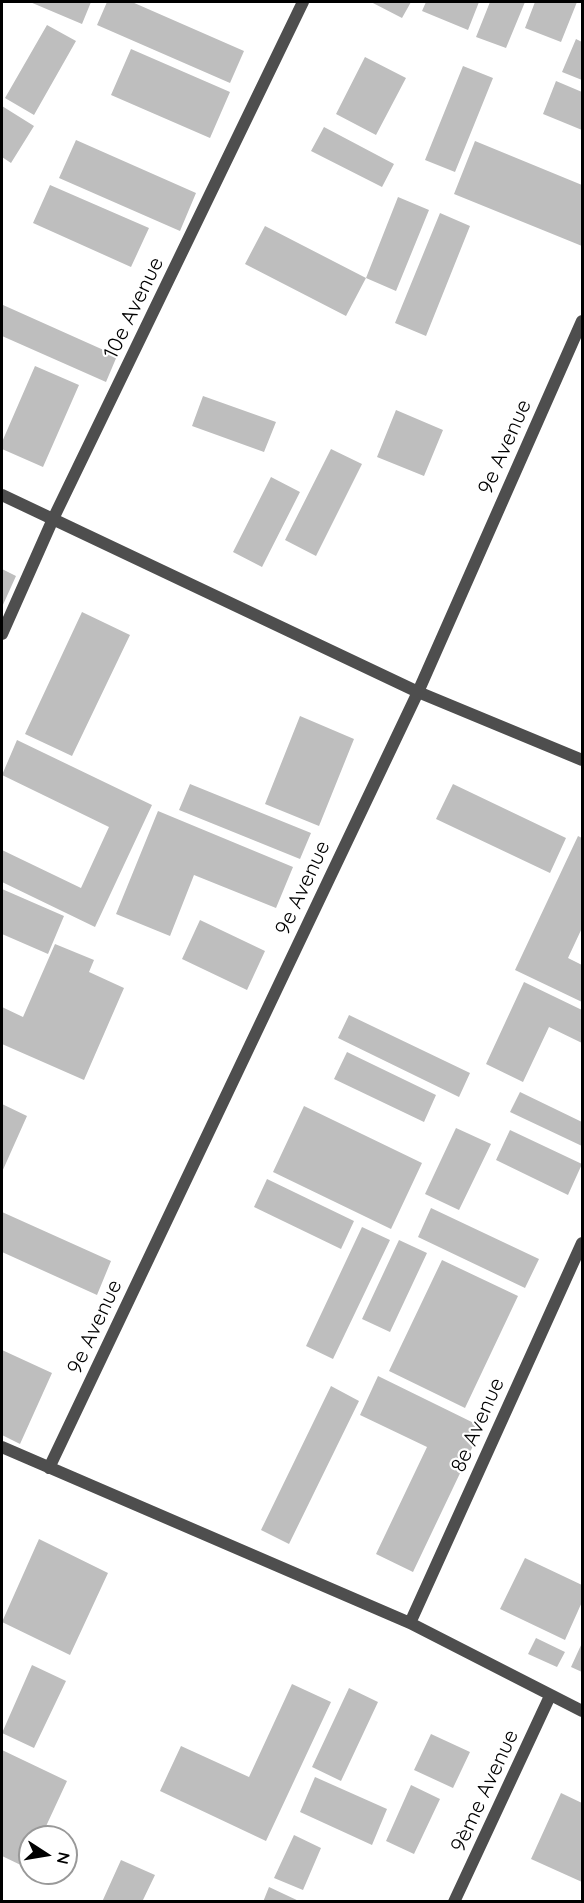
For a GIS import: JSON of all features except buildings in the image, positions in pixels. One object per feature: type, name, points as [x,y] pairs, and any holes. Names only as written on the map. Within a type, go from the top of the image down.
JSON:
[{"type":"street","name":"10e Avenue","points":[[2,633],[53,519],[303,2]]},
{"type":"street","name":"9e Avenue","points":[[49,1468],[418,692],[582,321]]},
{"type":"street","points":[[2,495],[418,692],[582,760]]},
{"type":"street","name":"8e Avenue","points":[[410,1623],[582,1243]]},
{"type":"street","points":[[2,1446],[410,1623],[582,1711]]},
{"type":"street","name":"9ème Avenue","points":[[454,1902],[550,1696]]}]
